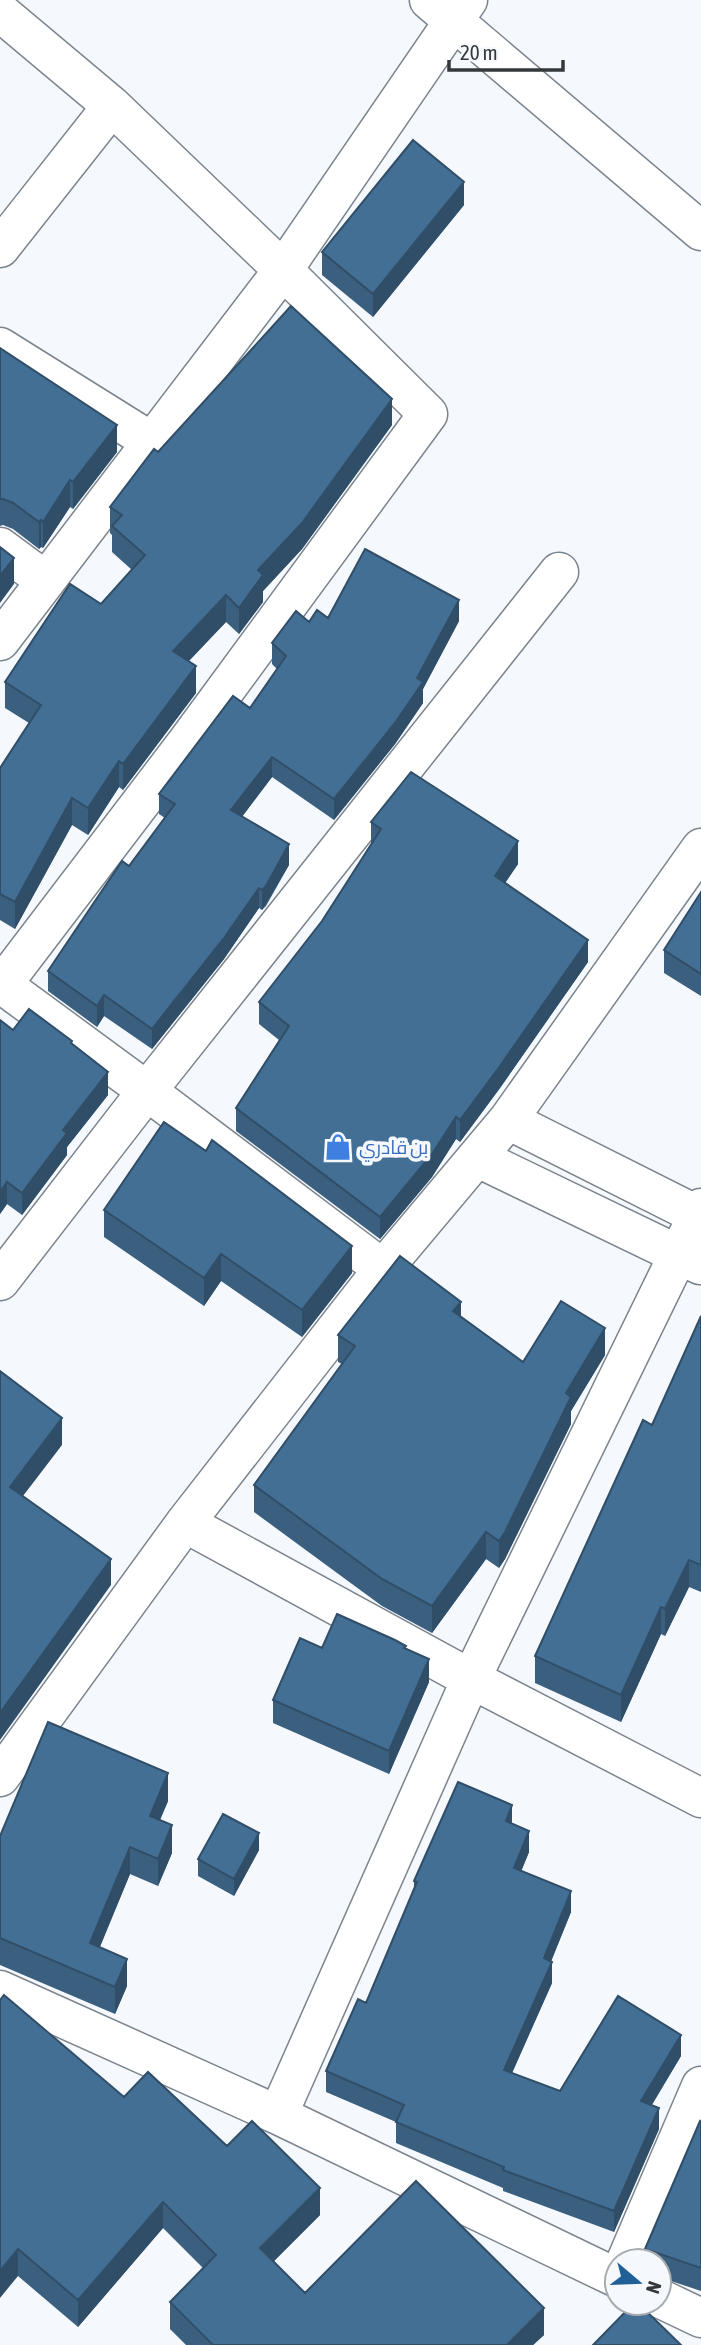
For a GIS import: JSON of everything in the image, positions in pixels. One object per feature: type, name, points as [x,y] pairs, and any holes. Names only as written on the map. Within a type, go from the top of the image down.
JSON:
[{"type":"street","points":[[0,641],[283,270],[450,7],[701,231]]},
{"type":"street","points":[[0,12],[111,106],[283,270],[428,414],[187,743],[1,984],[383,1269]]},
{"type":"street","points":[[0,248],[111,106]]},
{"type":"street","points":[[0,347],[152,442]]},
{"type":"street","points":[[0,547],[46,581]]},
{"type":"street","points":[[0,1280],[559,572]]},
{"type":"street","points":[[0,1777],[185,1523],[383,1269],[508,1121],[701,848]]},
{"type":"street","points":[[278,2115],[471,1679],[690,1260],[700,1213],[508,1121]]},
{"type":"street","points":[[478,1158],[690,1260]]},
{"type":"street","points":[[185,1523],[471,1679],[701,1798]]},
{"type":"street","points":[[0,1990],[278,2115],[603,2271]]},
{"type":"street","points":[[632,2247],[701,2086]]},
{"type":"street","points":[[673,2305],[701,2318]]},
{"type":"building","points":[[413,140],[464,182],[373,294],[322,252]]},
{"type":"building","points":[[291,306],[392,399],[302,523],[258,570],[263,575],[239,608],[226,595],[173,651],[196,666],[123,764],[119,761],[88,808],[72,798],[15,902],[0,894],[0,768],[41,705],[5,682],[70,584],[101,604],[145,555],[112,526],[122,515],[110,507],[154,449],[158,452]]},
{"type":"building","points":[[0,348],[117,425],[73,482],[70,480],[43,522],[39,522],[13,503],[0,499]]},
{"type":"building","points":[[0,547],[14,558],[0,576]]},
{"type":"building","points":[[365,549],[459,600],[417,678],[423,682],[395,723],[334,799],[272,757],[231,810],[289,844],[266,886],[262,890],[259,888],[224,938],[152,1029],[104,995],[97,1006],[48,971],[122,861],[129,866],[175,804],[159,794],[233,696],[250,708],[286,656],[272,643],[296,611],[309,622],[317,610],[328,618]]},
{"type":"building","points":[[411,772],[518,841],[495,876],[588,940],[460,1120],[456,1117],[432,1154],[380,1217],[236,1108],[289,1026],[259,1002],[322,921],[381,829],[371,822]]},
{"type":"building","points":[[701,892],[701,974],[664,950]]},
{"type":"building","points":[[29,1009],[108,1072],[63,1130],[67,1133],[22,1193],[7,1182],[0,1192],[0,1020],[13,1030]]},
{"type":"building","points":[[164,1122],[206,1151],[212,1140],[352,1246],[302,1310],[221,1254],[204,1278],[104,1210]]},
{"type":"building","points":[[400,1256],[461,1302],[453,1311],[523,1362],[561,1301],[605,1328],[566,1393],[571,1397],[505,1532],[499,1541],[486,1532],[432,1606],[382,1579],[254,1485],[355,1346],[338,1335]]},
{"type":"building","points":[[701,1316],[701,1565],[689,1560],[665,1609],[661,1607],[621,1695],[535,1656],[643,1420],[652,1425]]},
{"type":"building","points":[[0,1371],[62,1418],[10,1487],[111,1559],[0,1713]]},
{"type":"building","points":[[337,1614],[395,1640],[406,1646],[404,1648],[429,1659],[389,1751],[273,1700],[300,1638],[322,1648]]},
{"type":"building","points":[[48,1722],[168,1773],[150,1816],[172,1825],[158,1859],[130,1847],[90,1943],[127,1959],[115,1987],[0,1938],[0,1836]]},
{"type":"building","points":[[458,1782],[512,1805],[506,1821],[529,1831],[514,1868],[571,1891],[544,1958],[552,1962],[504,2070],[560,2091],[618,1996],[681,2035],[641,2101],[659,2108],[614,2211],[503,2170],[504,2167],[396,2122],[404,2105],[326,2071],[358,1999],[366,2003],[417,1882],[414,1881]]},
{"type":"building","points":[[223,1814],[259,1833],[234,1879],[198,1859]]},
{"type":"building","points":[[4,1995],[124,2097],[148,2072],[227,2146],[252,2121],[320,2188],[260,2248],[305,2293],[416,2181],[544,2308],[507,2345],[213,2345],[170,2302],[216,2255],[163,2202],[78,2300],[18,2249],[0,2271],[0,2000]]},
{"type":"building","points":[[700,2121],[701,2268],[673,2258],[673,2247],[646,2247]]},
{"type":"building","points":[[620,2317],[652,2317],[681,2345],[593,2345]]},
{"type":"place","name":"بن قادري","points":[[338,1147]]}]
